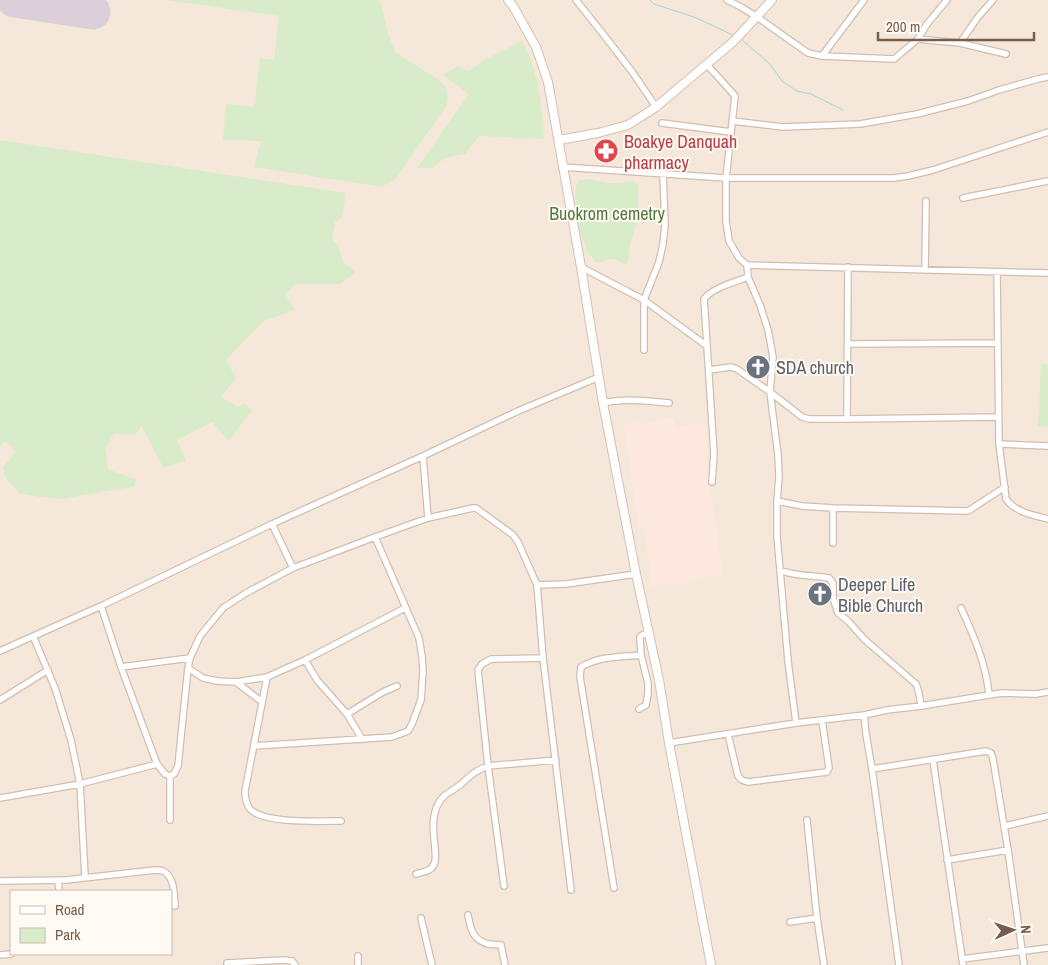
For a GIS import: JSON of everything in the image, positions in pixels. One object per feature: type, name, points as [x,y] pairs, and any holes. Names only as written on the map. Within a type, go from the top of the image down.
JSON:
[{"type":"street","points":[[508,0],[536,48],[548,82],[603,403],[636,574],[659,680],[669,743],[712,965]]},
{"type":"street","points":[[576,0],[608,39],[656,107]]},
{"type":"street","points":[[727,0],[742,7],[808,53],[822,56],[894,59],[918,40],[926,24],[947,0]]},
{"type":"street","points":[[559,140],[628,125],[656,107],[734,42],[772,0]]},
{"type":"street","points":[[822,56],[864,0]]},
{"type":"street","points":[[960,43],[978,17],[993,0]]},
{"type":"street","points":[[918,40],[960,43],[1006,54]]},
{"type":"street","points":[[707,65],[734,96],[726,178],[726,221],[729,241],[739,258],[747,265],[1048,273]]},
{"type":"street","points":[[732,120],[783,127],[860,124],[917,114],[968,101],[1038,79],[1048,78]]},
{"type":"street","points":[[662,123],[731,132]]},
{"type":"street","points":[[562,167],[726,178],[894,178],[933,170],[1048,132]]},
{"type":"street","points":[[644,350],[644,300],[659,262],[663,244],[665,225],[663,174]]},
{"type":"street","points":[[963,198],[1048,181]]},
{"type":"street","points":[[925,270],[926,201]]},
{"type":"street","points":[[747,265],[748,277],[768,330],[773,357],[770,392],[780,477],[777,502],[777,536],[788,660],[796,723]]},
{"type":"street","points":[[848,267],[848,420]]},
{"type":"street","points":[[581,268],[644,300],[707,346]]},
{"type":"street","points":[[997,272],[999,444],[1006,498],[1010,504],[1028,514],[1048,519]]},
{"type":"street","points":[[712,482],[714,454],[704,300],[713,291],[748,277]]},
{"type":"street","points":[[848,344],[998,343]]},
{"type":"street","points":[[709,370],[731,367],[737,369],[802,417],[809,419],[998,417]]},
{"type":"street","points":[[0,651],[101,606],[272,524],[518,411],[599,377]]},
{"type":"street","points":[[603,403],[614,400],[669,403]]},
{"type":"street","points":[[999,444],[1048,446]]},
{"type":"street","points":[[423,456],[428,518]]},
{"type":"street","points":[[777,502],[833,508],[968,511],[1005,487]]},
{"type":"street","points":[[170,776],[174,774],[178,766],[190,658],[200,636],[223,608],[246,593],[293,568],[428,518],[476,508],[513,535],[537,585],[543,658],[571,890]]},
{"type":"street","points":[[833,508],[833,543]]},
{"type":"street","points":[[272,524],[293,568]]},
{"type":"street","points":[[254,746],[392,737],[408,731],[422,700],[423,671],[419,638],[375,537]]},
{"type":"street","points":[[780,570],[801,576],[829,578],[832,583],[833,598],[838,613],[864,639],[916,684],[921,706]]},
{"type":"street","points":[[537,585],[566,584],[636,574]]},
{"type":"street","points":[[101,606],[121,667],[157,764],[165,774],[170,776]]},
{"type":"street","points":[[188,668],[203,678],[217,681],[236,682],[267,677],[305,660],[405,608]]},
{"type":"street","points":[[961,608],[979,653],[988,681],[990,695]]},
{"type":"street","points":[[639,709],[646,705],[648,694],[648,683],[641,655],[640,637],[648,633]]},
{"type":"street","points":[[33,636],[55,688],[71,740],[80,784],[85,877]]},
{"type":"street","points":[[614,888],[580,677],[581,667],[600,658],[641,655]]},
{"type":"street","points":[[121,667],[190,658]]},
{"type":"street","points":[[504,886],[488,766],[478,670],[482,664],[491,658],[543,658]]},
{"type":"street","points":[[305,660],[317,680],[346,714],[362,739]]},
{"type":"street","points":[[0,700],[48,670]]},
{"type":"street","points":[[267,677],[245,791],[246,801],[250,809],[260,816],[280,820],[341,821]]},
{"type":"street","points":[[648,683],[659,680]]},
{"type":"street","points":[[236,682],[262,702]]},
{"type":"street","points":[[346,714],[396,686]]},
{"type":"street","points":[[669,743],[990,695],[1048,692]]},
{"type":"street","points":[[864,715],[898,965]]},
{"type":"street","points":[[728,734],[738,776],[742,780],[748,782],[827,772],[829,768],[822,720]]},
{"type":"street","points":[[872,769],[986,751],[991,753],[1005,826],[1024,965]]},
{"type":"street","points":[[416,874],[430,869],[434,865],[436,858],[433,819],[439,802],[445,796],[481,768],[556,760]]},
{"type":"street","points":[[933,760],[963,962],[1048,948]]},
{"type":"street","points":[[0,798],[80,784],[157,764]]},
{"type":"street","points":[[170,776],[170,820]]},
{"type":"street","points":[[1005,826],[1048,816]]},
{"type":"street","points":[[807,820],[824,965]]},
{"type":"street","points":[[947,860],[1008,850]]},
{"type":"street","points":[[0,881],[58,880],[155,870],[163,871],[170,878],[173,886],[175,906]]},
{"type":"street","points":[[58,880],[59,890]]},
{"type":"street","points":[[468,915],[475,937],[487,944],[501,945],[505,965]]},
{"type":"street","points":[[421,918],[432,965]]},
{"type":"street","points":[[790,922],[817,918]]},
{"type":"street","points":[[358,956],[358,965]]},
{"type":"street","points":[[227,962],[284,960],[292,961],[295,965]]},
{"type":"shaded area","points":[[0,0],[1048,0],[1048,965],[0,965]]},
{"type":"shaded area","points":[[674,418],[675,428],[706,425],[708,472],[723,576],[652,586],[644,528],[639,528],[624,425]]},
{"type":"green space","points":[[166,0],[378,0],[381,3],[388,34],[395,52],[439,80],[447,89],[447,105],[396,178],[385,185],[376,186],[254,167],[261,141],[223,140],[226,104],[254,107],[260,58],[274,60],[279,16]]},
{"type":"green space","points":[[522,41],[536,76],[541,101],[544,139],[479,136],[465,154],[445,158],[432,168],[417,168],[469,94],[443,75],[458,66],[468,71],[486,59]]},
{"type":"green space","points":[[0,140],[346,193],[342,218],[335,222],[332,239],[338,245],[343,262],[355,272],[341,284],[295,284],[285,294],[295,310],[264,321],[226,360],[236,378],[221,397],[238,407],[244,403],[252,410],[229,441],[212,422],[177,440],[186,461],[163,467],[142,426],[136,434],[114,434],[105,448],[108,469],[136,480],[134,487],[61,499],[19,493],[5,477],[3,467],[16,452],[6,441],[0,446]]},
{"type":"green space","name":"Buokrom cemetry","points":[[589,179],[609,183],[634,181],[638,186],[638,211],[626,265],[612,259],[597,263],[588,253],[578,228],[575,206],[576,186],[580,180]]},
{"type":"green space","points":[[1041,364],[1048,365],[1048,426],[1038,426]]},
{"type":"waterway","points":[[650,0],[654,4],[694,17],[735,36]]},
{"type":"waterway","points":[[741,39],[770,64],[782,81],[797,91],[811,94],[843,110]]},
{"type":"runway","points":[[14,0],[93,12]]},
{"type":"place","name":"Boakye Danquah pharmacy","points":[[606,151]]},
{"type":"place","name":"SDA church","points":[[758,367]]},
{"type":"place","name":"Deeper Life Bible Church","points":[[820,594]]}]
